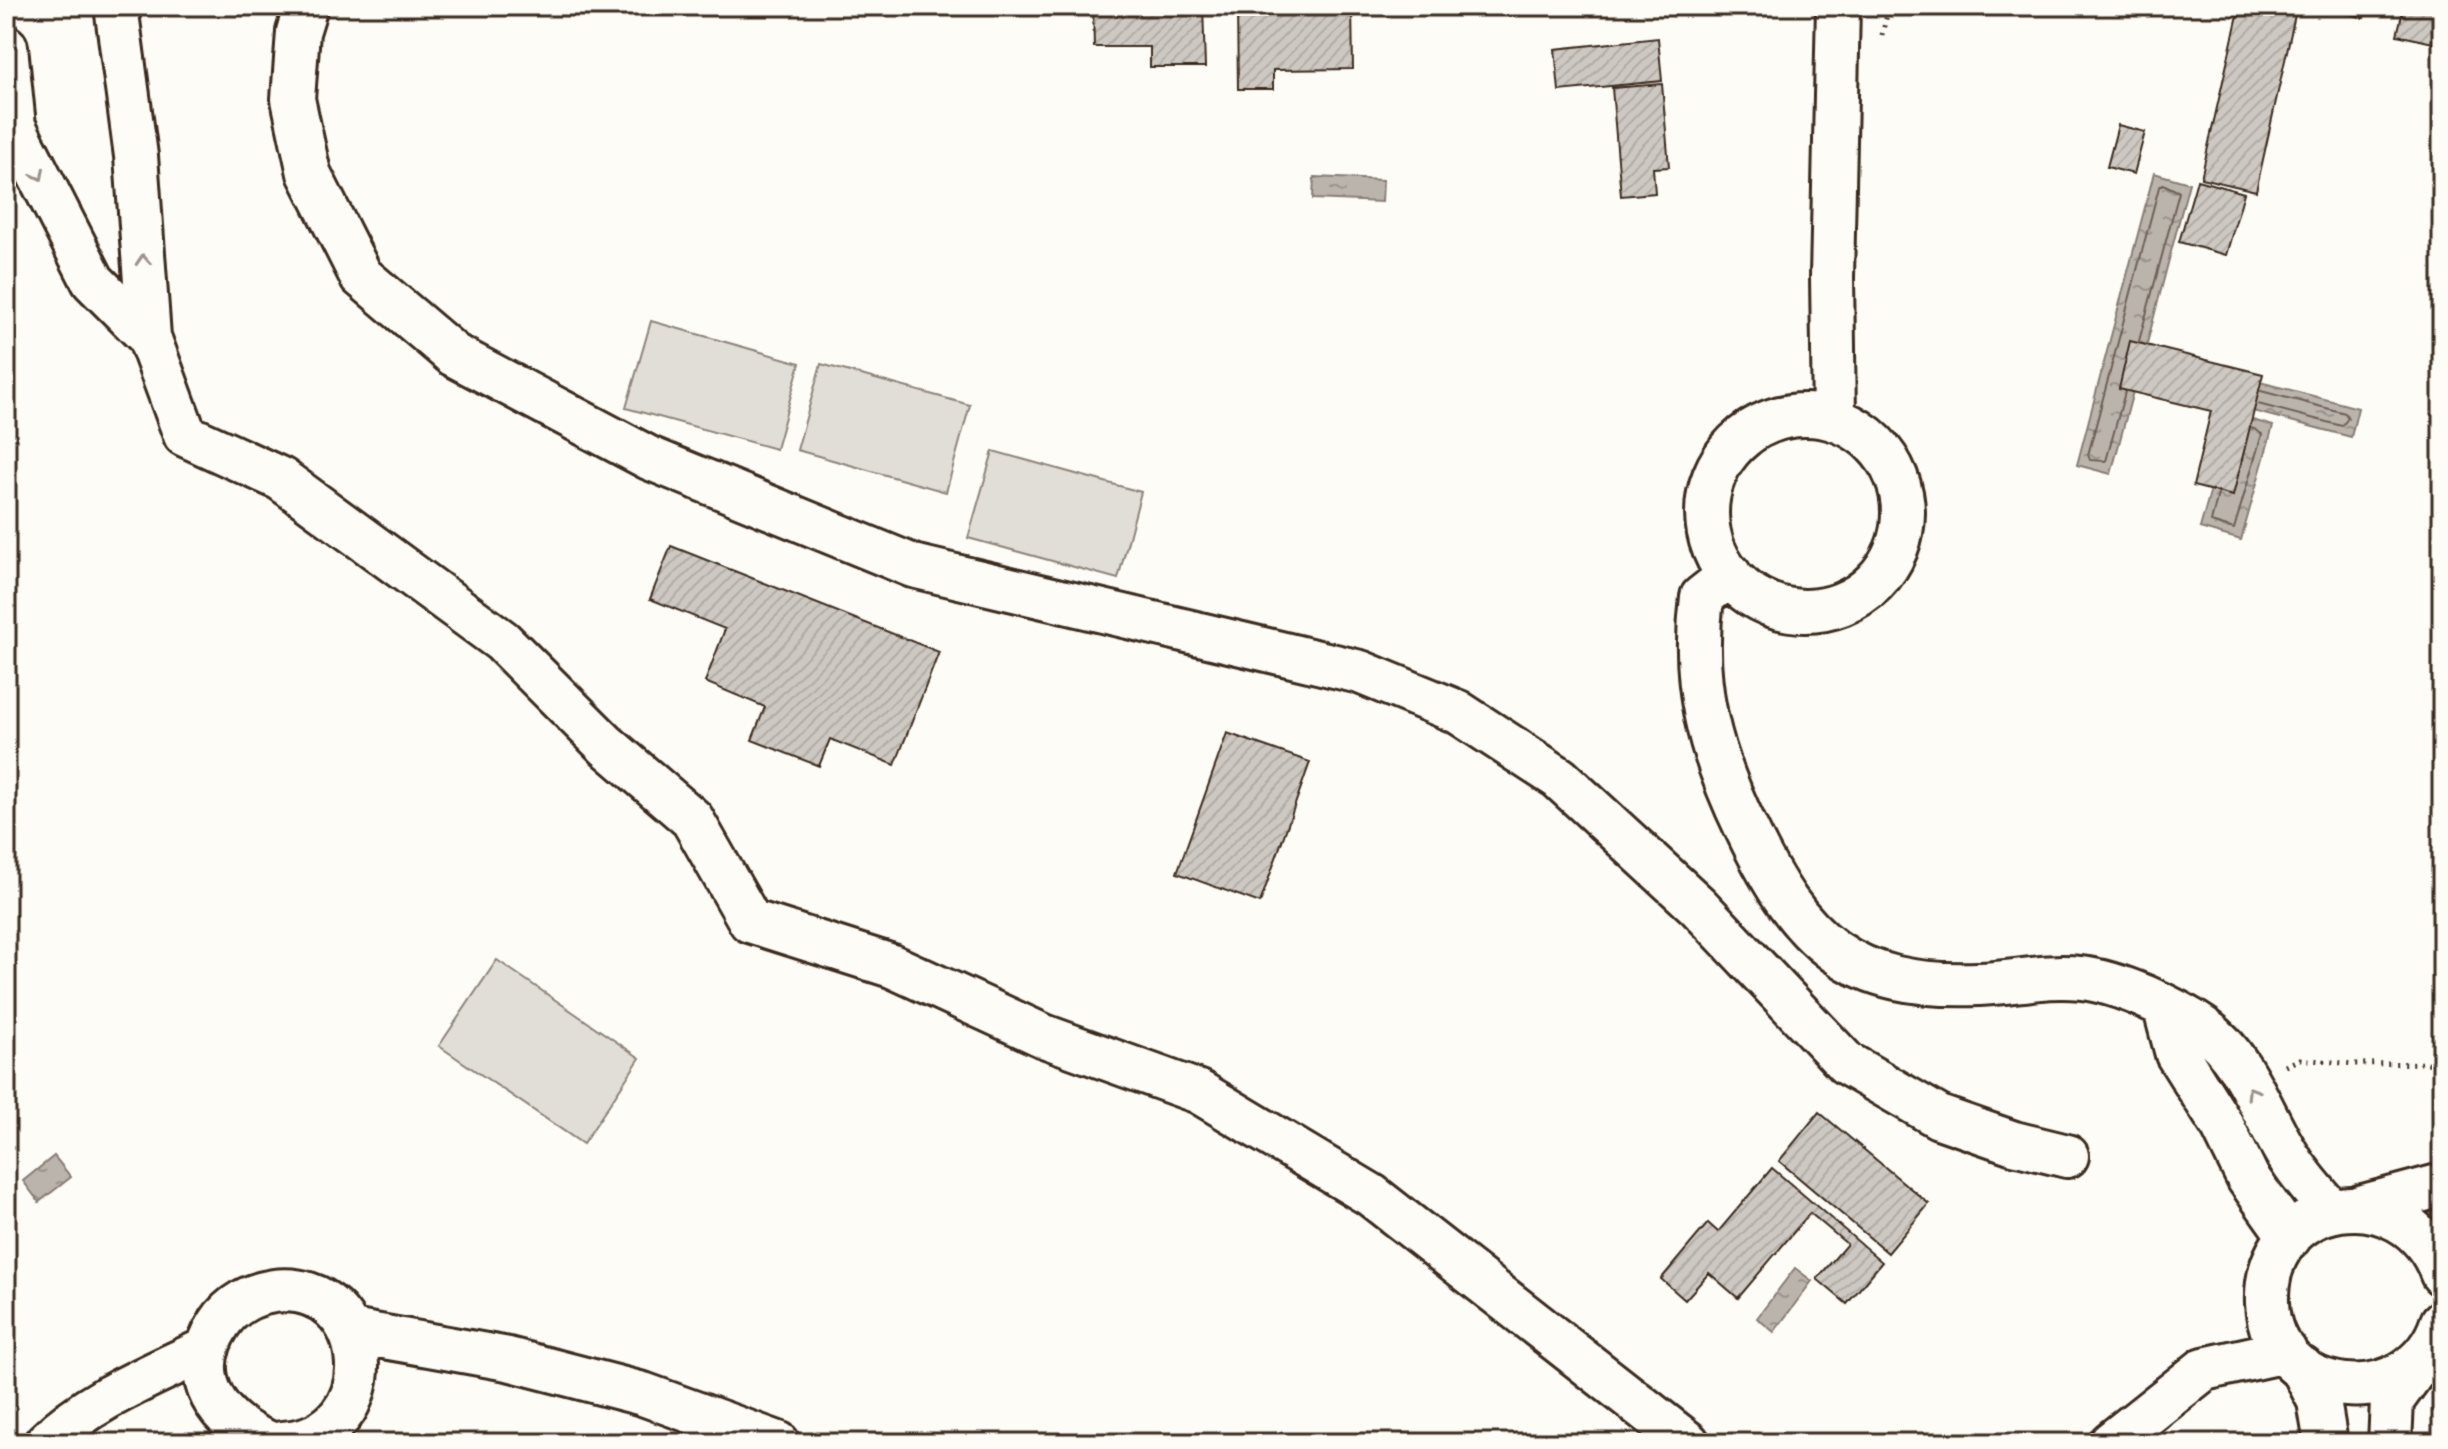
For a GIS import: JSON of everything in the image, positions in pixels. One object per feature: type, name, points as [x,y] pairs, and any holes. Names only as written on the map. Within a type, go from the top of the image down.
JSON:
[{"type":"street","points":[[116,6],[136,156],[149,337],[185,435],[281,479],[502,641],[606,745],[692,819],[750,921],[892,966],[1044,1036],[1199,1092],[1371,1195],[1688,1443]]},
{"type":"street","points":[[306,6],[298,32],[293,99],[309,173],[361,276],[454,355],[649,458],[913,566],[1360,672],[1458,712],[1559,778],[1698,906],[1846,1063],[1939,1117],[2014,1143],[2067,1156]]},
{"type":"street","points":[[1834,418],[1832,277],[1838,6]]},
{"type":"street","points":[[6,47],[14,126],[93,281],[149,337]]},
{"type":"street","points":[[1795,413],[1834,418],[1868,436],[1892,466],[1904,503],[1900,542],[1881,576],[1851,601],[1814,612],[1775,608],[1741,589],[1730,575],[1717,559],[1706,522],[1710,483],[1729,449],[1759,424],[1795,413]]},
{"type":"street","points":[[1730,575],[1702,597],[1697,648],[1706,721],[1719,773],[1769,874],[1800,922],[1841,956],[1885,978],[1981,984],[2035,976],[2083,978],[2130,989],[2201,1027],[2221,1042],[2290,1160],[2346,1209],[2390,1214],[2416,1230],[2435,1254],[2442,1274]]},
{"type":"street","points":[[1750,961],[1800,922]]},
{"type":"street","points":[[2165,1009],[2177,1054],[2223,1127],[2248,1178],[2290,1237]]},
{"type":"street","points":[[2326,1443],[2319,1401],[2273,1329],[2267,1305],[2268,1281],[2276,1258],[2302,1226],[2346,1209],[2442,1185]]},
{"type":"street","points":[[286,1290],[312,1296],[334,1310],[351,1331],[358,1356],[358,1382],[347,1409],[327,1431],[300,1442],[258,1441],[224,1418],[212,1397],[206,1373],[208,1348],[219,1324],[237,1305],[260,1293],[286,1290]]},
{"type":"street","points":[[351,1331],[508,1359],[628,1390],[778,1443]]},
{"type":"street","points":[[2111,1443],[2204,1369],[2293,1360],[2323,1381],[2355,1387],[2387,1382],[2408,1371],[2434,1339]]},
{"type":"street","points":[[2390,1443],[2392,1401],[2434,1339]]},
{"type":"street","points":[[46,1443],[64,1425],[116,1394],[208,1348]]},
{"type":"path","points":[[2249,1087],[2300,1059],[2354,1064],[2442,1063]]},
{"type":"shaded area","points":[[651,321],[800,363],[776,449],[626,408]]},
{"type":"shaded area","points":[[821,364],[970,405],[946,492],[797,450]]},
{"type":"shaded area","points":[[993,451],[1141,492],[1118,579],[968,538]]},
{"type":"shaded area","points":[[497,960],[640,1058],[583,1144],[439,1046]]},
{"type":"water","points":[[2154,173],[2189,183],[2145,351],[2358,408],[2351,437],[2136,380],[2111,474],[2077,465]]},
{"type":"water","points":[[1314,177],[1383,180],[1382,202],[1313,199]]},
{"type":"water","points":[[2232,414],[2273,426],[2241,540],[2200,528]]},
{"type":"water","points":[[54,1156],[71,1177],[39,1202],[23,1181]]},
{"type":"water","points":[[1795,1268],[1812,1281],[1774,1332],[1757,1318]]},
{"type":"building","points":[[1093,6],[1203,6],[1205,67],[1150,67],[1150,47],[1094,47]]},
{"type":"building","points":[[1237,6],[1352,6],[1353,69],[1273,70],[1273,89],[1238,89]]},
{"type":"building","points":[[2240,6],[2297,6],[2256,191],[2201,178]]},
{"type":"building","points":[[2319,6],[2366,6],[2364,18]]},
{"type":"building","points":[[2404,6],[2442,6],[2442,45],[2397,35]]},
{"type":"building","points":[[1658,38],[1662,81],[1559,91],[1555,49]]},
{"type":"building","points":[[1662,84],[1669,167],[1653,168],[1655,193],[1621,196],[1612,88]]},
{"type":"building","points":[[2118,125],[2145,132],[2134,174],[2107,167]]},
{"type":"building","points":[[2197,180],[2244,193],[2226,255],[2179,242]]},
{"type":"building","points":[[2130,341],[2263,374],[2233,496],[2193,486],[2211,411],[2119,389]]},
{"type":"building","points":[[671,546],[939,652],[895,765],[830,739],[819,766],[752,740],[765,707],[705,682],[725,629],[650,599]]},
{"type":"building","points":[[1227,733],[1310,762],[1260,903],[1177,873]]},
{"type":"building","points":[[1819,1112],[1929,1204],[1888,1253],[1779,1161]]},
{"type":"building","points":[[1772,1168],[1882,1262],[1847,1304],[1817,1279],[1847,1244],[1810,1213],[1738,1298],[1709,1273],[1685,1300],[1661,1279],[1708,1223],[1718,1232]]}]
